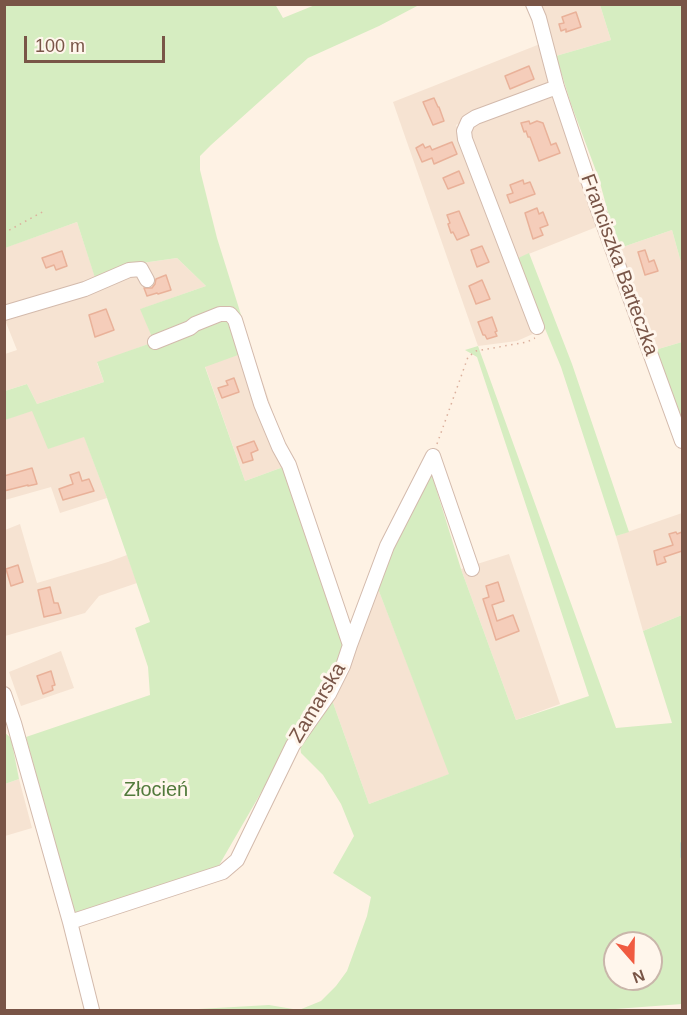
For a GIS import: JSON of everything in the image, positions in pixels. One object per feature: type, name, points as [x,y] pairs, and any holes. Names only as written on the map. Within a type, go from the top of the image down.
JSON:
[{"type":"street","name":"Franciszka Barteczka","points":[[533,4],[603,225],[682,441]]},
{"type":"street","points":[[537,327],[465,139],[464,131],[468,122],[476,117],[558,87]]},
{"type":"street","points":[[4,313],[85,289],[129,270],[141,269],[147,280]]},
{"type":"street","points":[[155,342],[220,314],[230,314],[235,320],[261,404],[289,465],[350,645]]},
{"type":"street","points":[[433,456],[472,568]]},
{"type":"street","name":"Zamarska","points":[[70,922],[223,872],[237,860],[293,745],[329,694],[343,666],[387,546],[433,456]]},
{"type":"street","points":[[4,694],[9,724],[70,922],[92,1011]]},
{"type":"path","points":[[4,233],[46,210]]},
{"type":"path","points":[[433,456],[468,357],[476,351],[535,339],[539,334],[537,327]]},
{"type":"shaded area","points":[[540,5],[600,5],[611,40],[556,56]]},
{"type":"shaded area","points":[[540,44],[551,82],[456,125],[535,333],[517,341],[478,346],[393,102]]},
{"type":"shaded area","points":[[555,96],[599,226],[516,259],[470,139],[474,125]]},
{"type":"shaded area","points":[[77,222],[96,280],[142,263],[177,258],[206,286],[141,309],[154,342],[97,363],[104,382],[37,404],[27,384],[5,391],[5,354],[17,350],[5,320],[4,248]]},
{"type":"shaded area","points":[[672,230],[682,266],[682,342],[655,350],[617,249]]},
{"type":"shaded area","points":[[252,350],[290,463],[245,481],[205,366]]},
{"type":"shaded area","points":[[32,410],[84,436],[107,498],[60,513],[51,487],[5,500],[4,420]]},
{"type":"shaded area","points":[[682,513],[682,615],[643,631],[616,536]]},
{"type":"shaded area","points":[[20,524],[37,583],[127,555],[137,583],[99,596],[85,613],[5,636],[5,530]]},
{"type":"shaded area","points":[[509,554],[560,704],[516,720],[461,569]]},
{"type":"shaded area","points":[[377,586],[450,774],[369,804],[332,700]]},
{"type":"shaded area","points":[[61,651],[74,688],[21,706],[9,672]]},
{"type":"shaded area","points":[[19,779],[32,828],[5,836],[5,784]]},
{"type":"green space","name":"Złocień","points":[[275,4],[283,18],[315,5],[419,5],[308,58],[200,156],[200,170],[217,238],[252,350],[205,367],[245,481],[286,466],[347,644],[218,867],[74,914],[26,737],[150,695],[148,667],[135,628],[150,622],[84,437],[48,449],[32,411],[5,420],[5,391],[27,384],[37,404],[104,382],[97,362],[154,342],[140,309],[206,286],[177,258],[142,263],[96,281],[77,222],[5,248],[4,5]]},
{"type":"green space","points":[[600,5],[682,5],[682,266],[672,230],[617,249],[599,179],[571,104],[556,56],[611,40]]},
{"type":"green space","points":[[529,253],[572,364],[629,532],[616,536],[561,367],[516,259]]},
{"type":"green space","points":[[682,342],[682,428],[655,350]]},
{"type":"green space","points":[[478,346],[616,728],[672,723],[643,631],[682,615],[682,1004],[602,1010],[299,1010],[321,1001],[347,971],[367,916],[371,897],[333,873],[354,836],[341,804],[323,775],[301,753],[300,745],[332,700],[369,804],[449,774],[377,586],[389,550],[430,469],[461,569],[516,720],[589,696],[477,357],[465,350]]},
{"type":"green space","points":[[4,732],[11,738],[19,779],[5,784]]},
{"type":"green space","points":[[269,1005],[299,1010],[181,1010]]},
{"type":"building","points":[[576,12],[581,27],[566,32],[566,29],[561,31],[559,24],[564,23],[562,17]]},
{"type":"building","points":[[529,66],[534,79],[510,89],[505,76]]},
{"type":"building","points":[[434,98],[444,121],[433,125],[423,102]]},
{"type":"building","points":[[529,121],[530,124],[537,121],[543,123],[551,145],[556,143],[560,153],[539,161],[530,137],[526,131],[524,132],[521,123]]},
{"type":"building","points":[[452,142],[457,154],[434,164],[432,158],[422,162],[416,148],[423,144],[425,148],[430,146],[432,150]]},
{"type":"building","points":[[459,171],[464,183],[448,189],[443,178]]},
{"type":"building","points":[[523,180],[524,184],[530,182],[535,194],[510,203],[507,195],[513,193],[510,185]]},
{"type":"building","points":[[537,208],[539,214],[543,212],[548,225],[540,228],[543,235],[533,239],[525,213]]},
{"type":"building","points":[[459,211],[469,235],[457,240],[453,232],[451,233],[447,215]]},
{"type":"building","points":[[482,246],[489,262],[477,267],[471,250]]},
{"type":"building","points":[[645,250],[649,262],[654,260],[658,271],[645,275],[638,252]]},
{"type":"building","points":[[62,251],[67,266],[56,270],[54,265],[46,268],[42,258]]},
{"type":"building","points":[[166,275],[171,290],[147,296],[144,288],[152,288],[156,279]]},
{"type":"building","points":[[482,280],[490,299],[476,304],[469,286]]},
{"type":"building","points":[[106,309],[114,330],[95,337],[89,315]]},
{"type":"building","points":[[492,317],[497,336],[487,339],[478,322]]},
{"type":"building","points":[[234,378],[239,392],[222,398],[218,388],[228,385],[226,381]]},
{"type":"building","points":[[254,441],[258,450],[251,453],[253,460],[243,463],[237,447]]},
{"type":"building","points":[[32,468],[37,484],[4,491],[4,476]]},
{"type":"building","points":[[79,472],[82,481],[89,479],[94,491],[63,500],[59,489],[73,484],[70,475]]},
{"type":"building","points":[[676,532],[677,534],[682,532],[682,551],[664,557],[666,562],[657,565],[654,551],[673,545],[669,534]]},
{"type":"building","points":[[18,565],[23,582],[11,586],[6,569]]},
{"type":"building","points":[[498,582],[504,601],[492,605],[497,621],[513,615],[519,631],[496,640],[483,599],[489,597],[486,586]]},
{"type":"building","points":[[50,587],[54,603],[58,603],[61,613],[44,617],[38,590]]},
{"type":"building","points":[[51,671],[55,685],[52,686],[53,690],[43,694],[37,676]]},
{"type":"waterway","points":[[682,843],[682,857]]}]
